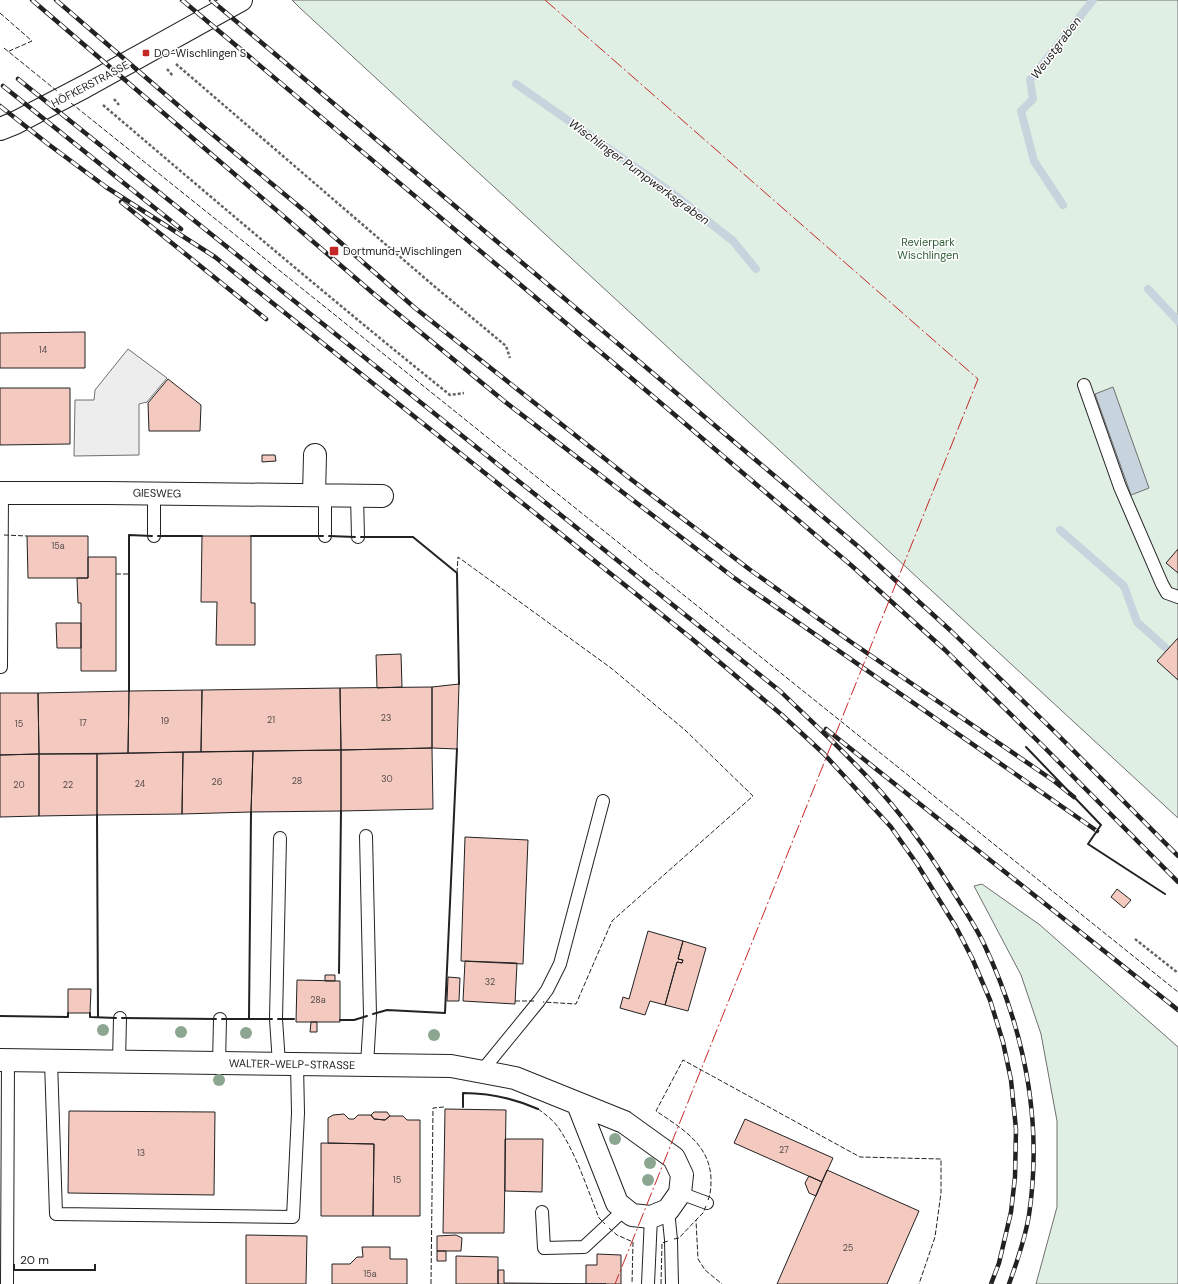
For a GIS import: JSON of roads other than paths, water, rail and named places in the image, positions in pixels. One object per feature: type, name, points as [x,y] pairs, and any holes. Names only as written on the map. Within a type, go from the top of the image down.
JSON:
[{"type":"street","name":"HÖFKERSTRASSE","points":[[0,129],[15,123],[84,87],[240,0]]},
{"type":"street","points":[[315,455],[320,496]]},
{"type":"street","name":"GIESWEG","points":[[1,493],[154,493],[382,496]]},
{"type":"street","name":"WALTER-WELP-STRASSE","points":[[4,1060],[451,1066],[515,1078],[624,1122],[674,1158],[682,1175],[666,1207]]},
{"type":"street","points":[[578,1104],[616,1203],[632,1215],[666,1207]]},
{"type":"lane","points":[[1084,385],[1120,487],[1162,584],[1166,593],[1178,597]]},
{"type":"lane","points":[[1,493],[1,667]]},
{"type":"lane","points":[[154,493],[154,536]]},
{"type":"lane","points":[[320,496],[325,536]]},
{"type":"lane","points":[[357,496],[358,537]]},
{"type":"lane","points":[[481,1072],[543,996],[560,964],[603,801]]},
{"type":"lane","points":[[366,836],[370,1015],[367,1065]]},
{"type":"lane","points":[[51,1061],[56,1214],[293,1217],[298,1113],[288,1064],[276,1019],[280,838]]},
{"type":"lane","points":[[119,1062],[120,1018]]},
{"type":"lane","points":[[220,1019],[220,1063]]},
{"type":"lane","points":[[4,1060],[7,1284]]},
{"type":"lane","points":[[666,1207],[707,1203]]},
{"type":"lane","points":[[648,1284],[666,1207]]},
{"type":"lane","points":[[666,1207],[671,1240],[672,1284]]},
{"type":"lane","points":[[542,1212],[544,1248],[584,1247],[625,1209]]},
{"type":"waterway","name":"Weustgraben","points":[[1063,205],[1034,161],[1021,111],[1033,99],[1030,80],[1093,0]]},
{"type":"waterway","name":"Wischlinger Pumpwerksgraben","points":[[516,84],[671,192],[733,241],[756,269]]},
{"type":"waterway","points":[[1148,289],[1178,321]]},
{"type":"waterway","name":"Wischlinger Pumpwerksgraben","points":[[1060,530],[1124,586],[1137,622],[1168,650]]},
{"type":"railway","points":[[32,0],[374,294],[504,401],[733,577],[1097,831]]},
{"type":"railway","points":[[56,0],[194,119],[307,213],[415,308],[628,477],[749,569],[851,642],[1054,781],[1074,797]]},
{"type":"railway","points":[[182,0],[655,398],[852,566],[945,650],[1178,882]]},
{"type":"railway","points":[[211,0],[860,548],[951,631],[1056,733],[1178,856]]},
{"type":"railway","points":[[18,79],[780,691],[850,758],[894,807],[933,860],[984,944],[998,976],[1020,1042],[1027,1076],[1031,1110],[1034,1145],[1033,1180],[1029,1215],[1025,1233],[1009,1284]]},
{"type":"railway","points":[[3,86],[181,229]]},
{"type":"railway","points":[[0,106],[106,187],[215,257],[691,638],[782,715],[824,754],[891,827],[917,864],[956,927],[972,958],[990,1000],[1003,1042],[1011,1080],[1016,1129],[1015,1177],[1011,1212],[999,1263],[991,1284]]},
{"type":"railway","points":[[121,202],[266,319]]},
{"type":"railway","points":[[826,729],[1178,1010]]},
{"type":"place","name":"DO-Wischlingen S","points":[[146,53]]},
{"type":"place","name":"Dortmund-Wischlingen","points":[[334,251]]},
{"type":"park label","name":"Revierpark Wischlingen","points":[[928,248]]}]
